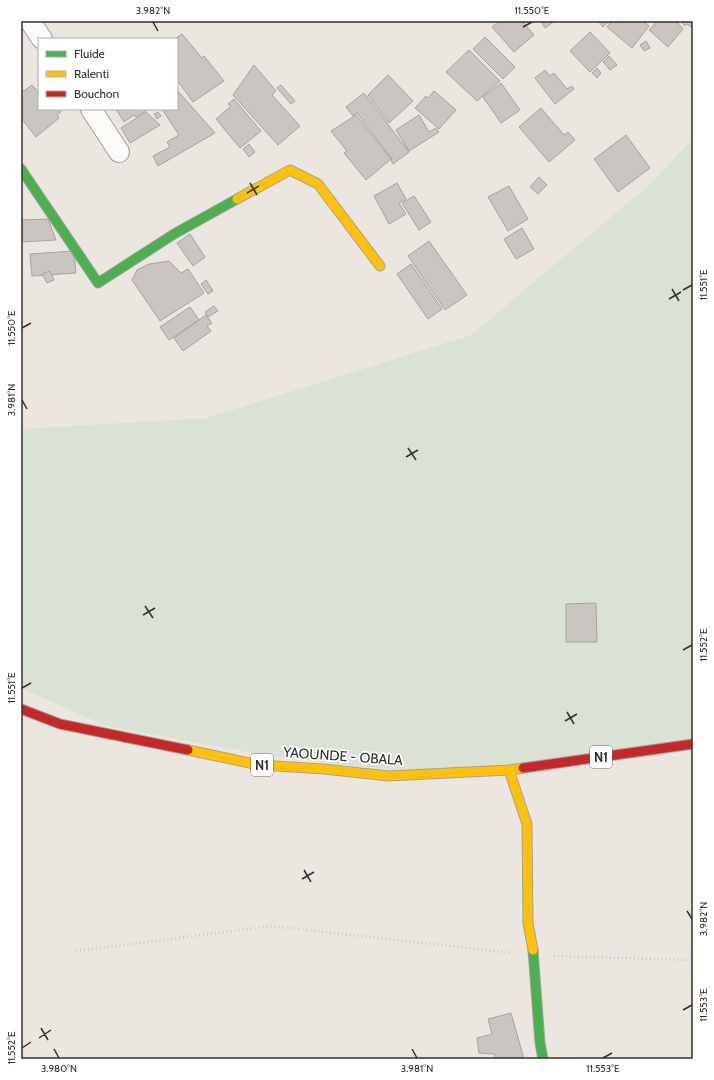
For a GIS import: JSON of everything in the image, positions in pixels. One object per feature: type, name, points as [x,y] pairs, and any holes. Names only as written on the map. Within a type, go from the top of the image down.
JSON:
[{"type":"main road","points":[[21,170],[98,283],[174,234],[290,170],[318,184],[380,266]]},
{"type":"main road","name":"YAOUNDE - OBALA","points":[[21,709],[60,724],[259,765],[324,769],[389,776],[509,770],[693,744]]},
{"type":"main road","points":[[509,770],[527,824],[528,923],[534,955],[540,1043],[543,1059]]},
{"type":"street","points":[[30,21],[41,38]]},
{"type":"street","points":[[92,110],[119,152]]},
{"type":"path","points":[[76,951],[272,926],[534,955],[693,960]]},
{"type":"green space","points":[[693,139],[693,746],[420,773],[270,756],[106,726],[21,688],[21,429],[207,418],[471,335],[648,186]]},
{"type":"building","points":[[499,21],[522,21],[534,35],[514,52],[492,27]]},
{"type":"building","points":[[541,21],[555,21],[545,28]]},
{"type":"building","points":[[598,21],[609,21],[603,27]]},
{"type":"building","points":[[612,21],[643,21],[649,26],[632,48],[607,27]]},
{"type":"building","points":[[657,21],[676,21],[683,29],[668,47],[649,30]]},
{"type":"building","points":[[680,21],[691,21],[693,25],[691,27],[687,24],[685,26]]},
{"type":"building","points":[[590,32],[610,53],[590,72],[570,51]]},
{"type":"building","points":[[182,34],[202,58],[204,56],[224,81],[193,102],[178,81],[178,38],[176,38]]},
{"type":"building","points":[[485,37],[515,67],[503,79],[473,49]]},
{"type":"building","points":[[646,41],[650,48],[644,51],[640,45]]},
{"type":"building","points":[[469,50],[500,81],[477,101],[446,72]]},
{"type":"building","points":[[609,56],[617,65],[610,70],[603,62]]},
{"type":"building","points":[[254,65],[276,91],[272,95],[300,126],[278,145],[233,95]]},
{"type":"building","points":[[597,68],[601,73],[597,78],[592,73]]},
{"type":"building","points":[[545,70],[550,76],[554,73],[567,89],[572,86],[574,89],[555,104],[535,78]]},
{"type":"building","points":[[388,75],[413,101],[389,123],[368,95]]},
{"type":"building","points":[[501,83],[520,110],[501,123],[483,97]]},
{"type":"building","points":[[32,85],[38,92],[38,110],[60,110],[61,112],[57,115],[59,118],[36,137],[21,118],[21,88],[24,91]]},
{"type":"building","points":[[281,85],[295,101],[291,104],[277,88]]},
{"type":"building","points":[[178,91],[215,133],[158,166],[153,156],[170,147],[167,142],[179,135],[163,110],[178,110]]},
{"type":"building","points":[[434,91],[456,110],[439,129],[415,108],[426,96],[428,98]]},
{"type":"building","points":[[364,93],[409,152],[393,164],[392,159],[357,113],[353,116],[346,107]]},
{"type":"building","points":[[234,99],[261,131],[240,148],[216,119],[231,106],[228,104]]},
{"type":"building","points":[[541,108],[564,135],[568,132],[575,140],[549,162],[519,127]]},
{"type":"building","points":[[117,110],[146,110],[136,117],[134,115],[124,122]]},
{"type":"building","points":[[146,112],[160,125],[130,143],[121,128]]},
{"type":"building","points":[[158,112],[161,116],[157,119],[154,114]]},
{"type":"building","points":[[356,115],[391,159],[366,180],[344,153],[347,151],[331,131]]},
{"type":"building","points":[[419,115],[429,132],[436,128],[439,132],[409,151],[396,130]]},
{"type":"building","points":[[626,135],[650,168],[618,192],[594,159]]},
{"type":"building","points":[[249,144],[255,152],[249,157],[243,149]]},
{"type":"building","points":[[539,177],[547,185],[538,194],[530,187]]},
{"type":"building","points":[[397,183],[406,199],[399,203],[406,214],[389,224],[374,196]]},
{"type":"building","points":[[509,186],[528,219],[508,231],[488,197]]},
{"type":"building","points":[[414,196],[431,222],[419,230],[402,203]]},
{"type":"building","points":[[48,219],[56,240],[21,242],[21,220]]},
{"type":"building","points":[[522,228],[534,249],[516,259],[504,239]]},
{"type":"building","points":[[190,234],[205,257],[193,266],[177,243]]},
{"type":"building","points":[[429,241],[467,295],[445,310],[408,256]]},
{"type":"building","points":[[74,251],[76,273],[32,276],[30,254]]},
{"type":"building","points":[[169,261],[181,273],[188,269],[204,293],[160,321],[132,280],[137,270],[149,264]]},
{"type":"building","points":[[411,264],[442,309],[428,319],[397,274]]},
{"type":"building","points":[[50,271],[54,280],[47,283],[42,274]]},
{"type":"building","points":[[206,280],[213,291],[208,294],[201,284]]},
{"type":"building","points":[[214,306],[218,311],[208,317],[205,312]]},
{"type":"building","points":[[190,307],[199,320],[169,340],[160,327]]},
{"type":"building","points":[[206,315],[212,323],[207,326],[211,331],[183,351],[174,338]]},
{"type":"building","points":[[596,603],[597,642],[566,642],[566,604]]},
{"type":"building","points":[[511,1013],[524,1059],[496,1059],[494,1054],[479,1053],[477,1038],[492,1034],[488,1019]]},
{"type":"traffic: fast","points":[[21,169],[98,283],[174,234],[237,199]]},
{"type":"traffic: fast","points":[[533,950],[540,1043],[543,1059]]},
{"type":"traffic: slow","points":[[237,199],[290,170],[318,184],[380,266]]},
{"type":"traffic: slow","points":[[188,750],[259,765],[324,769],[389,776],[523,768]]},
{"type":"traffic: slow","points":[[509,770],[527,824],[528,923],[533,950]]},
{"type":"traffic: jam","points":[[21,709],[60,724],[188,750]]},
{"type":"traffic: jam","points":[[523,768],[693,744]]}]
